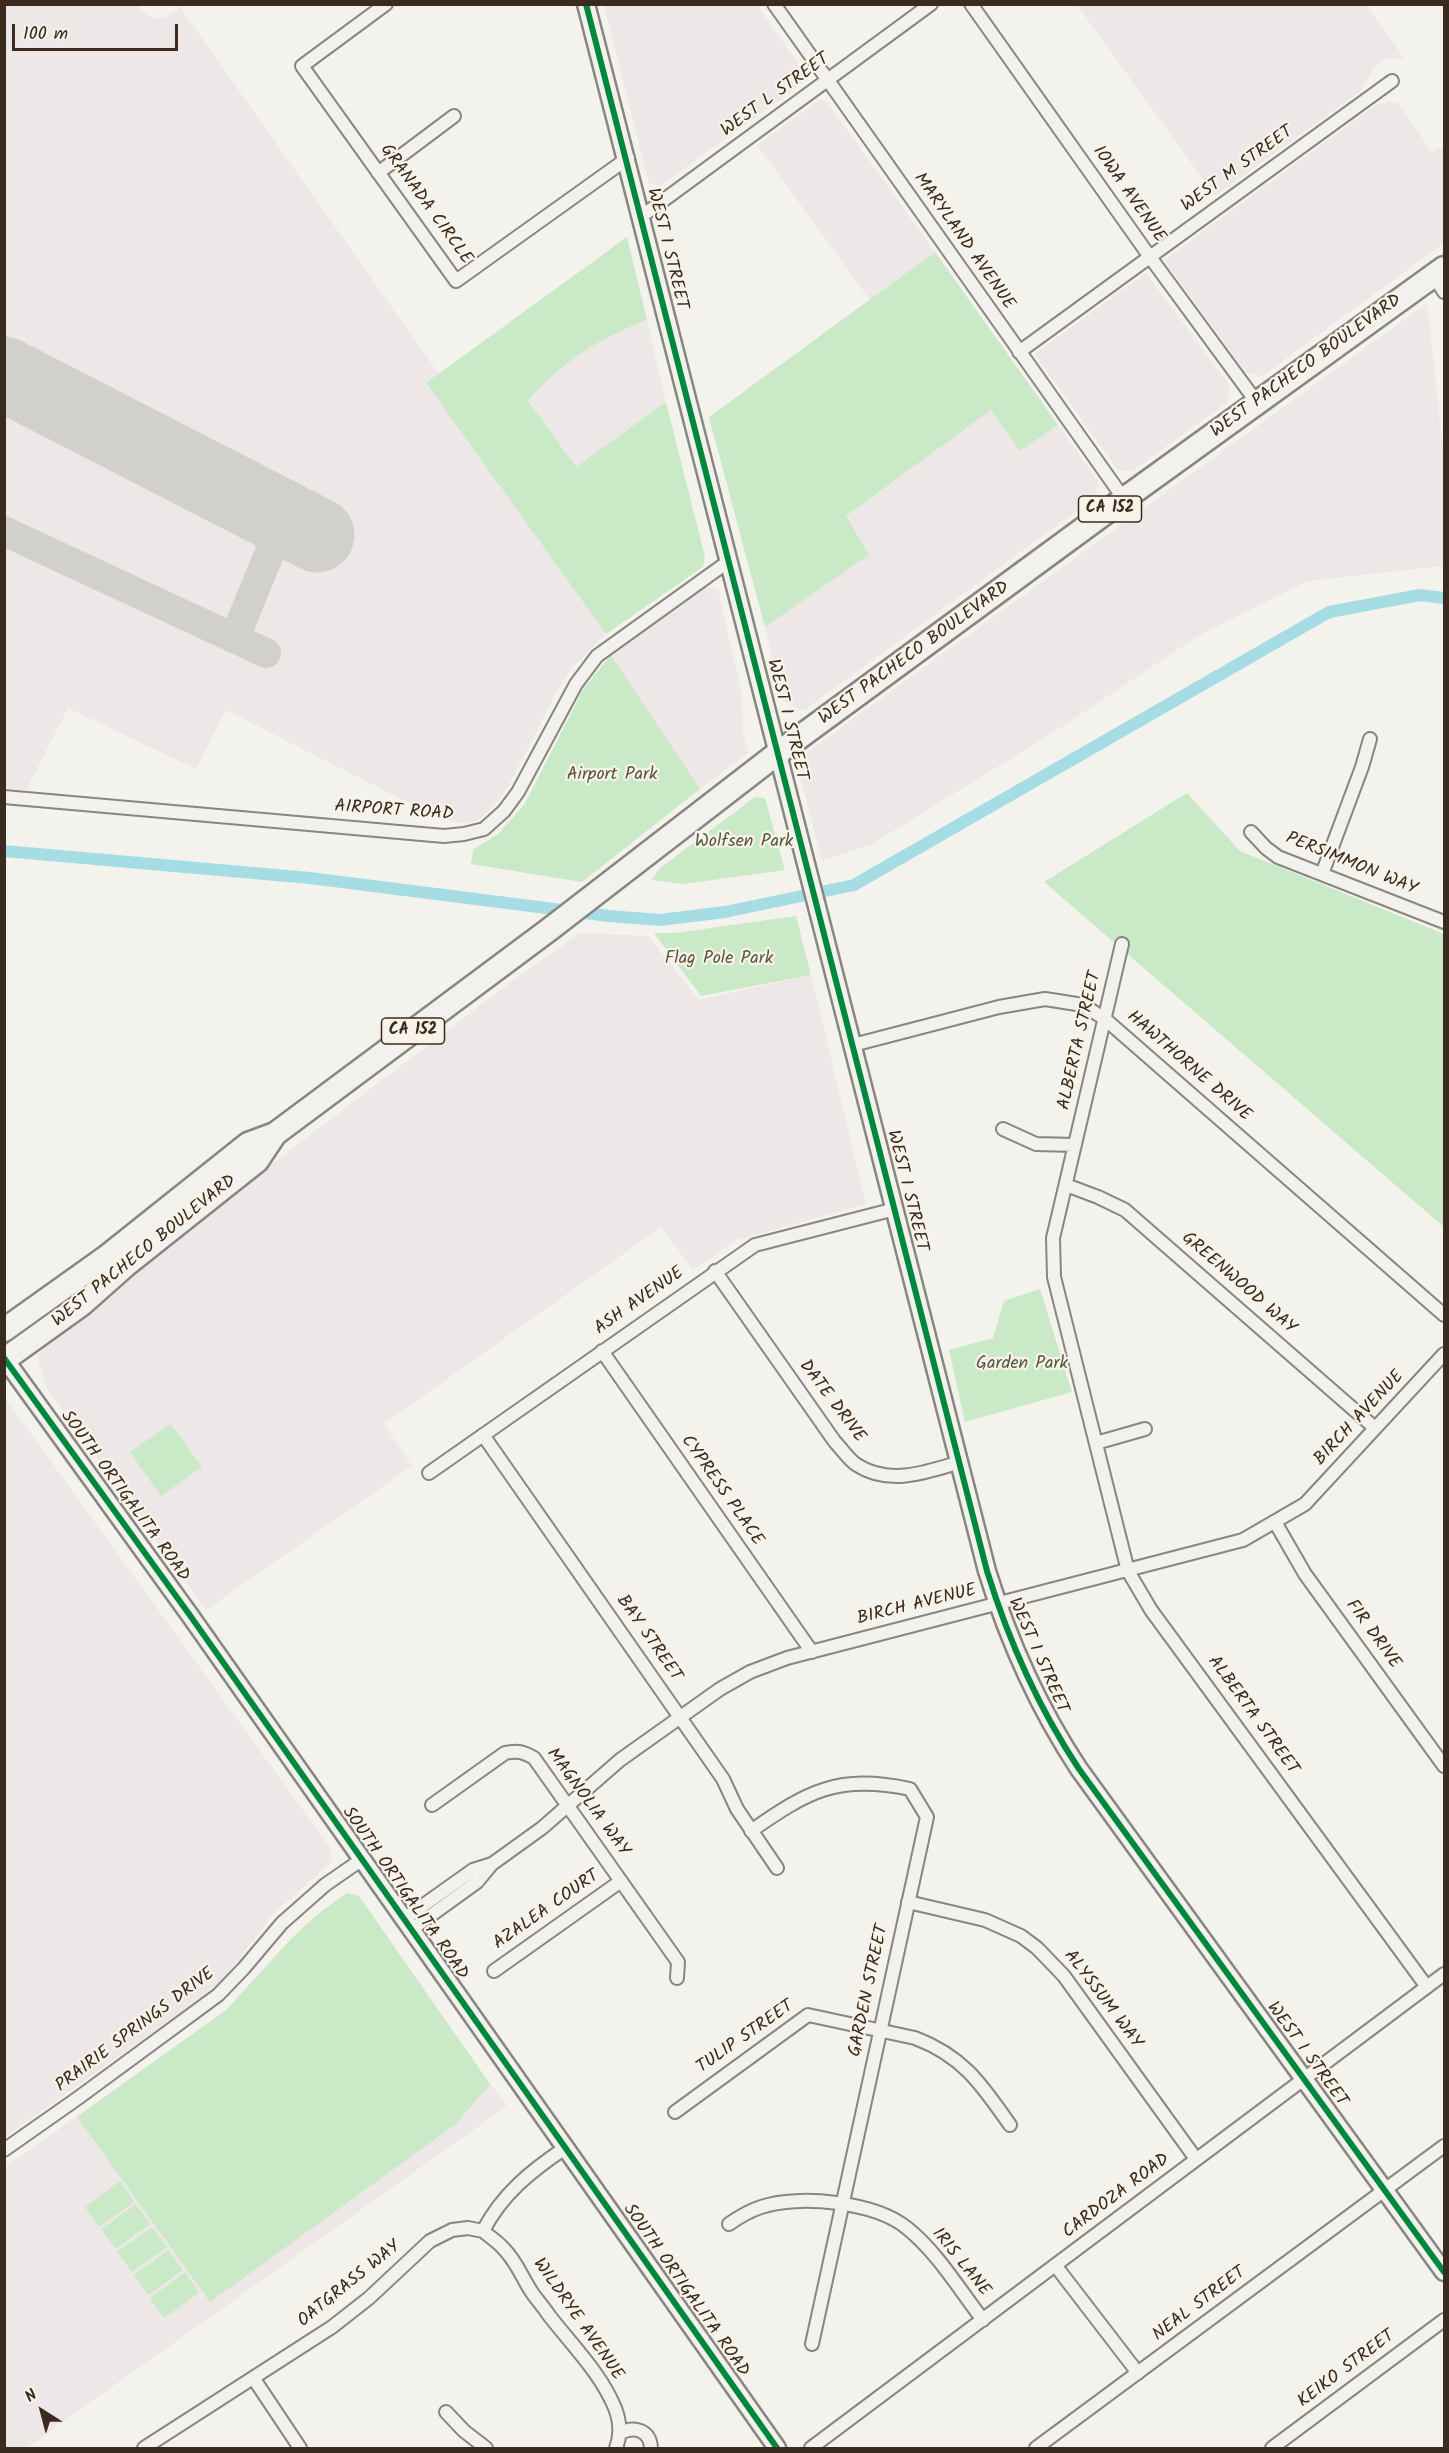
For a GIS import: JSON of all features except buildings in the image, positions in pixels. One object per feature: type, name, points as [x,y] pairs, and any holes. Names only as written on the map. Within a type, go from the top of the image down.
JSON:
[{"type":"highway","name":"WEST PACHECO BOULEVARD","points":[[4,1330],[105,1258],[248,1144],[276,1134],[550,929],[778,753],[1124,499],[1441,279]]},
{"type":"highway","name":"WEST PACHECO BOULEVARD","points":[[5,1359],[82,1304],[126,1265],[257,1161],[276,1134]]},
{"type":"street","name":"GRANADA CIRCLE","points":[[386,4],[302,66],[456,281],[628,158]]},
{"type":"street","name":"WEST I STREET","points":[[586,4],[628,158],[960,1462],[997,1604],[1011,1643],[1061,1741],[1444,2272]]},
{"type":"street","name":"MARYLAND AVENUE","points":[[774,4],[1124,499]]},
{"type":"street","name":"WEST L STREET","points":[[642,216],[931,4]]},
{"type":"street","name":"IOWA AVENUE","points":[[971,4],[1150,257],[1258,404]]},
{"type":"street","name":"WEST M STREET","points":[[1019,352],[1392,81]]},
{"type":"street","points":[[378,173],[454,116]]},
{"type":"street","name":"AIRPORT ROAD","points":[[4,797],[444,836],[464,834],[484,828],[504,811],[518,792],[576,684],[597,656],[729,561]]},
{"type":"street","points":[[1322,874],[1362,767],[1370,739]]},
{"type":"street","name":"PERSIMMON WAY","points":[[1251,832],[1278,857],[1444,922]]},
{"type":"street","name":"ALBERTA STREET","points":[[1122,944],[1053,1238],[1054,1277],[1128,1570],[1151,1610],[1427,1987]]},
{"type":"street","name":"HAWTHORNE DRIVE","points":[[853,1045],[999,1007],[1045,999],[1083,1005],[1105,1019],[1444,1315]]},
{"type":"street","points":[[1004,1129],[1036,1144],[1075,1146]]},
{"type":"street","name":"GREENWOOD WAY","points":[[1066,1185],[1125,1210],[1375,1428]]},
{"type":"street","name":"ASH AVENUE","points":[[429,1473],[755,1245],[895,1209]]},
{"type":"street","name":"DATE DRIVE","points":[[715,1271],[835,1442],[855,1464],[867,1470],[885,1474],[919,1475],[960,1462]]},
{"type":"street","name":"CYPRESS PLACE","points":[[602,1351],[812,1652]]},
{"type":"street","name":"BIRCH AVENUE","points":[[408,1924],[477,1882],[492,1864],[542,1828],[603,1773],[720,1689],[750,1672],[812,1652],[1243,1540],[1305,1504],[1444,1354]]},
{"type":"street","name":"SOUTH ORTIGALITA ROAD","points":[[5,1359],[130,1531],[777,2448]]},
{"type":"street","points":[[1096,1443],[1145,1429]]},
{"type":"street","name":"BAY STREET","points":[[483,1435],[723,1779],[737,1809],[777,1868]]},
{"type":"street","name":"FIR DRIVE","points":[[1275,1522],[1305,1574],[1444,1766]]},
{"type":"street","name":"MAGNOLIA WAY","points":[[432,1805],[505,1753],[520,1752],[534,1758],[678,1962],[677,1978]]},
{"type":"street","name":"GARDEN STREET","points":[[751,1831],[787,1805],[829,1787],[868,1783],[910,1789],[927,1817],[812,2344]]},
{"type":"street","name":"PRAIRIE SPRINGS DRIVE","points":[[4,2150],[218,1995],[282,1923],[325,1885],[361,1860]]},
{"type":"street","name":"AZALEA COURT","points":[[494,1971],[621,1881]]},
{"type":"street","name":"ALYSSUM WAY","points":[[908,1902],[985,1920],[1021,1936],[1037,1948],[1064,1976],[1196,2159]]},
{"type":"street","name":"CARDOZA ROAD","points":[[811,2448],[1444,1974]]},
{"type":"street","name":"TULIP STREET","points":[[675,2112],[808,2015],[915,2038],[948,2053],[976,2078],[1010,2125]]},
{"type":"street","name":"NEAL STREET","points":[[1036,2448],[1444,2146]]},
{"type":"street","points":[[483,2231],[492,2214],[511,2190],[533,2170],[565,2148]]},
{"type":"street","name":"IRIS LANE","points":[[729,2224],[753,2210],[785,2201],[802,2200],[863,2208],[884,2215],[906,2227],[925,2244],[982,2320]]},
{"type":"street","name":"OATGRASS WAY","points":[[144,2448],[332,2327],[369,2298],[430,2241],[452,2230],[468,2228],[483,2231]]},
{"type":"street","name":"WILDRYE AVENUE","points":[[483,2231],[504,2248],[538,2300],[580,2351],[614,2407],[618,2442]]},
{"type":"street","points":[[1055,2265],[1138,2373]]},
{"type":"street","name":"KEIKO STREET","points":[[1272,2448],[1444,2320]]},
{"type":"street","points":[[254,2379],[300,2448]]},
{"type":"street","points":[[446,2412],[486,2448]]},
{"type":"street","points":[[618,2442],[627,2430],[643,2431],[648,2436],[651,2448]]},
{"type":"shaded area","points":[[5,5],[138,5],[145,14],[155,19],[167,17],[180,7],[439,374],[426,383],[606,634],[571,669],[557,691],[510,783],[498,801],[481,818],[471,823],[457,823],[434,816],[226,710],[196,769],[68,708],[26,790],[5,788]]},
{"type":"shaded area","points":[[604,5],[757,5],[806,75],[803,83],[660,186],[649,183]]},
{"type":"shaded area","points":[[1077,5],[1366,5],[1404,58],[1390,58],[1380,62],[1357,94],[1215,196]]},
{"type":"shaded area","points":[[820,100],[827,102],[935,252],[870,300],[757,145]]},
{"type":"shaded area","points":[[1397,102],[1432,152],[1444,145],[1444,243],[1262,376],[1246,373],[1164,260],[1373,107],[1381,103]]},
{"type":"shaded area","points":[[1146,273],[1229,385],[1228,402],[1132,471],[1118,470],[1034,354]]},
{"type":"shaded area","points":[[1427,303],[1444,459],[1444,566],[1308,581],[1198,636],[1054,732],[872,844],[822,861],[799,772],[806,753]]},
{"type":"shaded area","points":[[647,320],[666,402],[575,468],[528,401],[553,374],[582,351],[617,331]]},
{"type":"shaded area","points":[[991,410],[1020,451],[1058,425],[1098,481],[1096,497],[803,711],[783,701],[765,627],[869,555],[845,517]]},
{"type":"shaded area","points":[[703,587],[718,589],[741,691],[743,736],[748,753],[700,789],[611,655]]},
{"type":"shaded area","points":[[580,933],[648,936],[699,1000],[811,975],[866,1204],[736,1240],[693,1270],[661,1227],[384,1424],[412,1466],[206,1610],[47,1389],[37,1357],[50,1340],[222,1202],[511,982]]},
{"type":"shaded area","points":[[5,1402],[8,1402],[331,1849],[332,1862],[274,1913],[225,1977],[184,2010],[5,2137]]},
{"type":"shaded area","points":[[347,1893],[507,2106],[26,2448],[5,2448],[4,2168],[226,2010],[293,1937],[318,1914]]},
{"type":"green space","points":[[627,237],[647,320],[597,343],[582,353],[554,374],[528,401],[576,467],[666,402],[705,557],[703,567],[606,634],[426,383]]},
{"type":"green space","points":[[935,252],[1058,425],[1020,451],[991,410],[846,516],[869,555],[765,627],[709,417]]},
{"type":"green space","name":"Airport Park","points":[[611,655],[700,789],[582,882],[471,864],[473,850],[498,834],[524,805],[584,688]]},
{"type":"green space","points":[[1187,793],[1240,851],[1444,934],[1444,1227],[1044,882]]},
{"type":"green space","name":"Wolfsen Park","points":[[755,797],[765,798],[785,870],[684,884],[651,880],[660,868]]},
{"type":"green space","name":"Flag Pole Park","points":[[796,916],[811,975],[701,996],[654,933],[675,933]]},
{"type":"green space","name":"Garden Park","points":[[1040,1289],[1072,1392],[965,1422],[949,1350],[993,1338],[1004,1301]]},
{"type":"green space","points":[[171,1424],[202,1467],[161,1496],[130,1452]]},
{"type":"green space","points":[[347,1893],[359,1896],[490,2084],[456,2124],[210,2302],[77,2117],[226,2010],[293,1937],[318,1914]]},
{"type":"green space","points":[[120,2181],[134,2202],[99,2227],[85,2207]]},
{"type":"green space","points":[[136,2204],[150,2224],[116,2249],[101,2229]]},
{"type":"green space","points":[[152,2227],[167,2247],[132,2272],[117,2252]]},
{"type":"green space","points":[[168,2250],[183,2270],[148,2295],[134,2275]]},
{"type":"green space","points":[[185,2272],[199,2293],[164,2318],[150,2298]]},
{"type":"waterway","points":[[4,851],[310,878],[609,916],[660,920],[725,912],[854,885],[1329,612],[1420,595],[1444,598]]},
{"type":"taxiway","points":[[235,637],[284,518]]},
{"type":"taxiway","points":[[4,531],[266,653]]},
{"type":"runway","points":[[4,374],[317,535]]},
{"type":"cycle path","points":[[586,4],[987,1571],[1005,1623],[1050,1722],[1079,1769],[1444,2272]]},
{"type":"cycle path","points":[[4,1358],[189,1614],[777,2448]]}]
